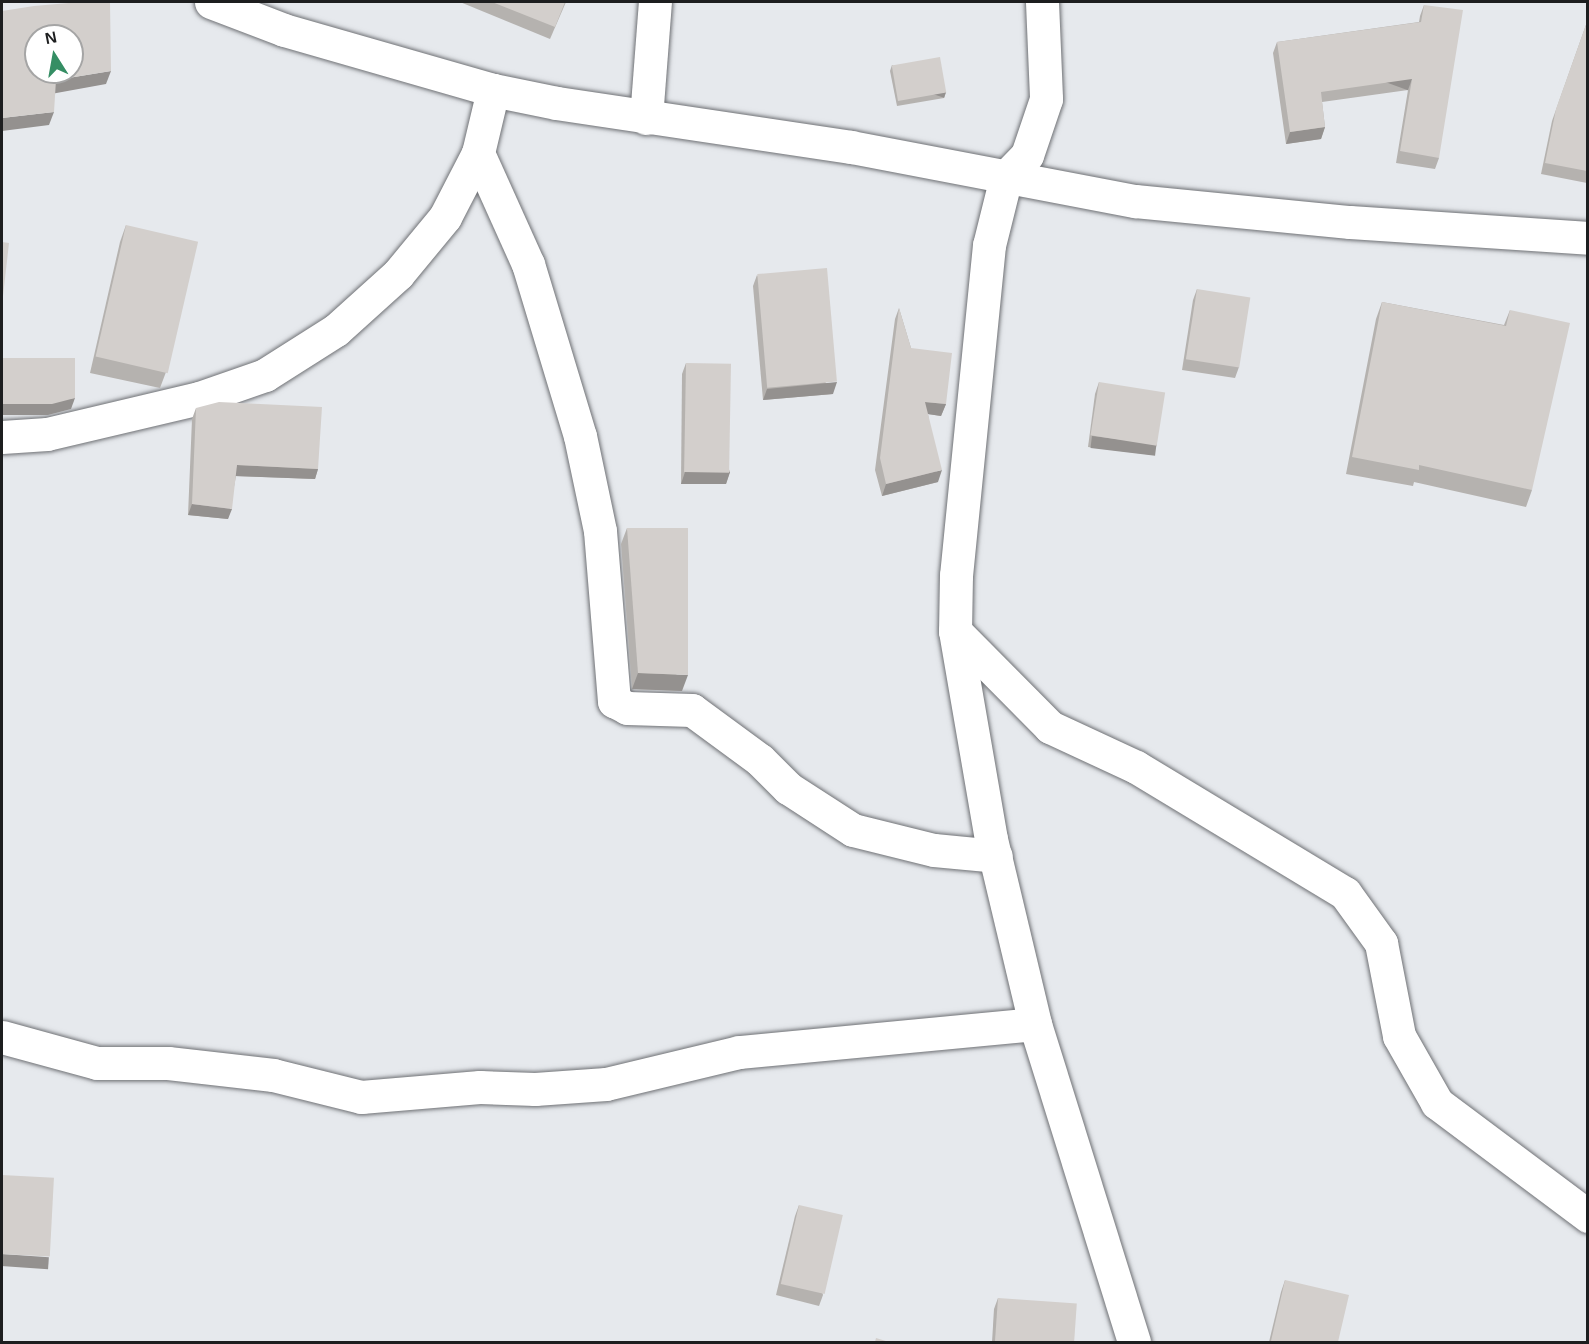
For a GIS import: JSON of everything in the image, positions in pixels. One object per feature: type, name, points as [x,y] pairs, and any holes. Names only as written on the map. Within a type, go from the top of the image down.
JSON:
[{"type":"street","points":[[211,2],[284,30],[493,90],[646,118],[851,147],[1146,202],[1587,238]]},
{"type":"street","points":[[646,118],[655,2]]},
{"type":"street","points":[[1042,2],[1046,99],[1028,155],[1006,177],[989,246],[956,574],[955,631],[996,856],[1035,1024],[1134,1342]]},
{"type":"street","points":[[2,437],[47,434],[131,417],[265,375],[336,330],[398,274],[446,217],[478,153],[493,90]]},
{"type":"street","points":[[478,153],[528,264],[580,436],[600,531],[614,701],[627,708],[692,710],[760,760],[788,788],[853,830],[934,850],[996,856]]},
{"type":"street","points":[[955,631],[1050,727],[1136,767],[1345,893],[1381,943],[1399,1036],[1437,1103],[1587,1216]]},
{"type":"street","points":[[2,1038],[97,1063],[168,1063],[261,1074],[361,1097],[480,1087],[535,1089],[606,1084],[739,1052],[1035,1024]]},
{"type":"building","points":[[80,2],[110,2],[111,71],[84,75],[84,24],[24,24],[24,84],[56,84],[54,112],[2,118],[2,11]]},
{"type":"building","points":[[492,2],[565,2],[555,27]]},
{"type":"building","points":[[1424,5],[1463,10],[1439,158],[1400,151],[1412,79],[1321,92],[1325,127],[1290,132],[1277,42],[1421,22]]},
{"type":"building","points":[[1587,22],[1587,171],[1545,163],[1556,109]]},
{"type":"building","points":[[940,57],[946,92],[898,101],[892,66]]},
{"type":"building","points":[[126,225],[198,242],[168,373],[96,357]]},
{"type":"building","points":[[2,242],[9,243],[2,305]]},
{"type":"building","points":[[827,268],[837,382],[767,388],[757,274]]},
{"type":"building","points":[[1197,289],[1250,297],[1239,368],[1186,359]]},
{"type":"building","points":[[1382,302],[1506,326],[1510,310],[1570,323],[1532,490],[1419,465],[1419,470],[1352,457]]},
{"type":"building","points":[[899,308],[911,348],[952,353],[946,404],[925,402],[942,470],[886,484],[880,458]]},
{"type":"building","points":[[2,358],[75,358],[75,398],[52,404],[2,404]]},
{"type":"building","points":[[686,363],[731,364],[729,473],[684,472]]},
{"type":"building","points":[[1099,382],[1165,392],[1157,446],[1091,435]]},
{"type":"building","points":[[219,402],[322,407],[318,469],[237,465],[232,509],[192,504],[196,408]]},
{"type":"building","points":[[627,528],[688,528],[688,675],[638,673]]},
{"type":"building","points":[[2,1175],[54,1178],[50,1257],[2,1254]]},
{"type":"building","points":[[799,1205],[843,1215],[825,1294],[781,1284]]},
{"type":"building","points":[[1285,1280],[1349,1295],[1338,1342],[1271,1341]]},
{"type":"building","points":[[998,1298],[1077,1304],[1074,1342],[995,1342]]},
{"type":"building","points":[[876,1338],[889,1342],[875,1342]]}]
